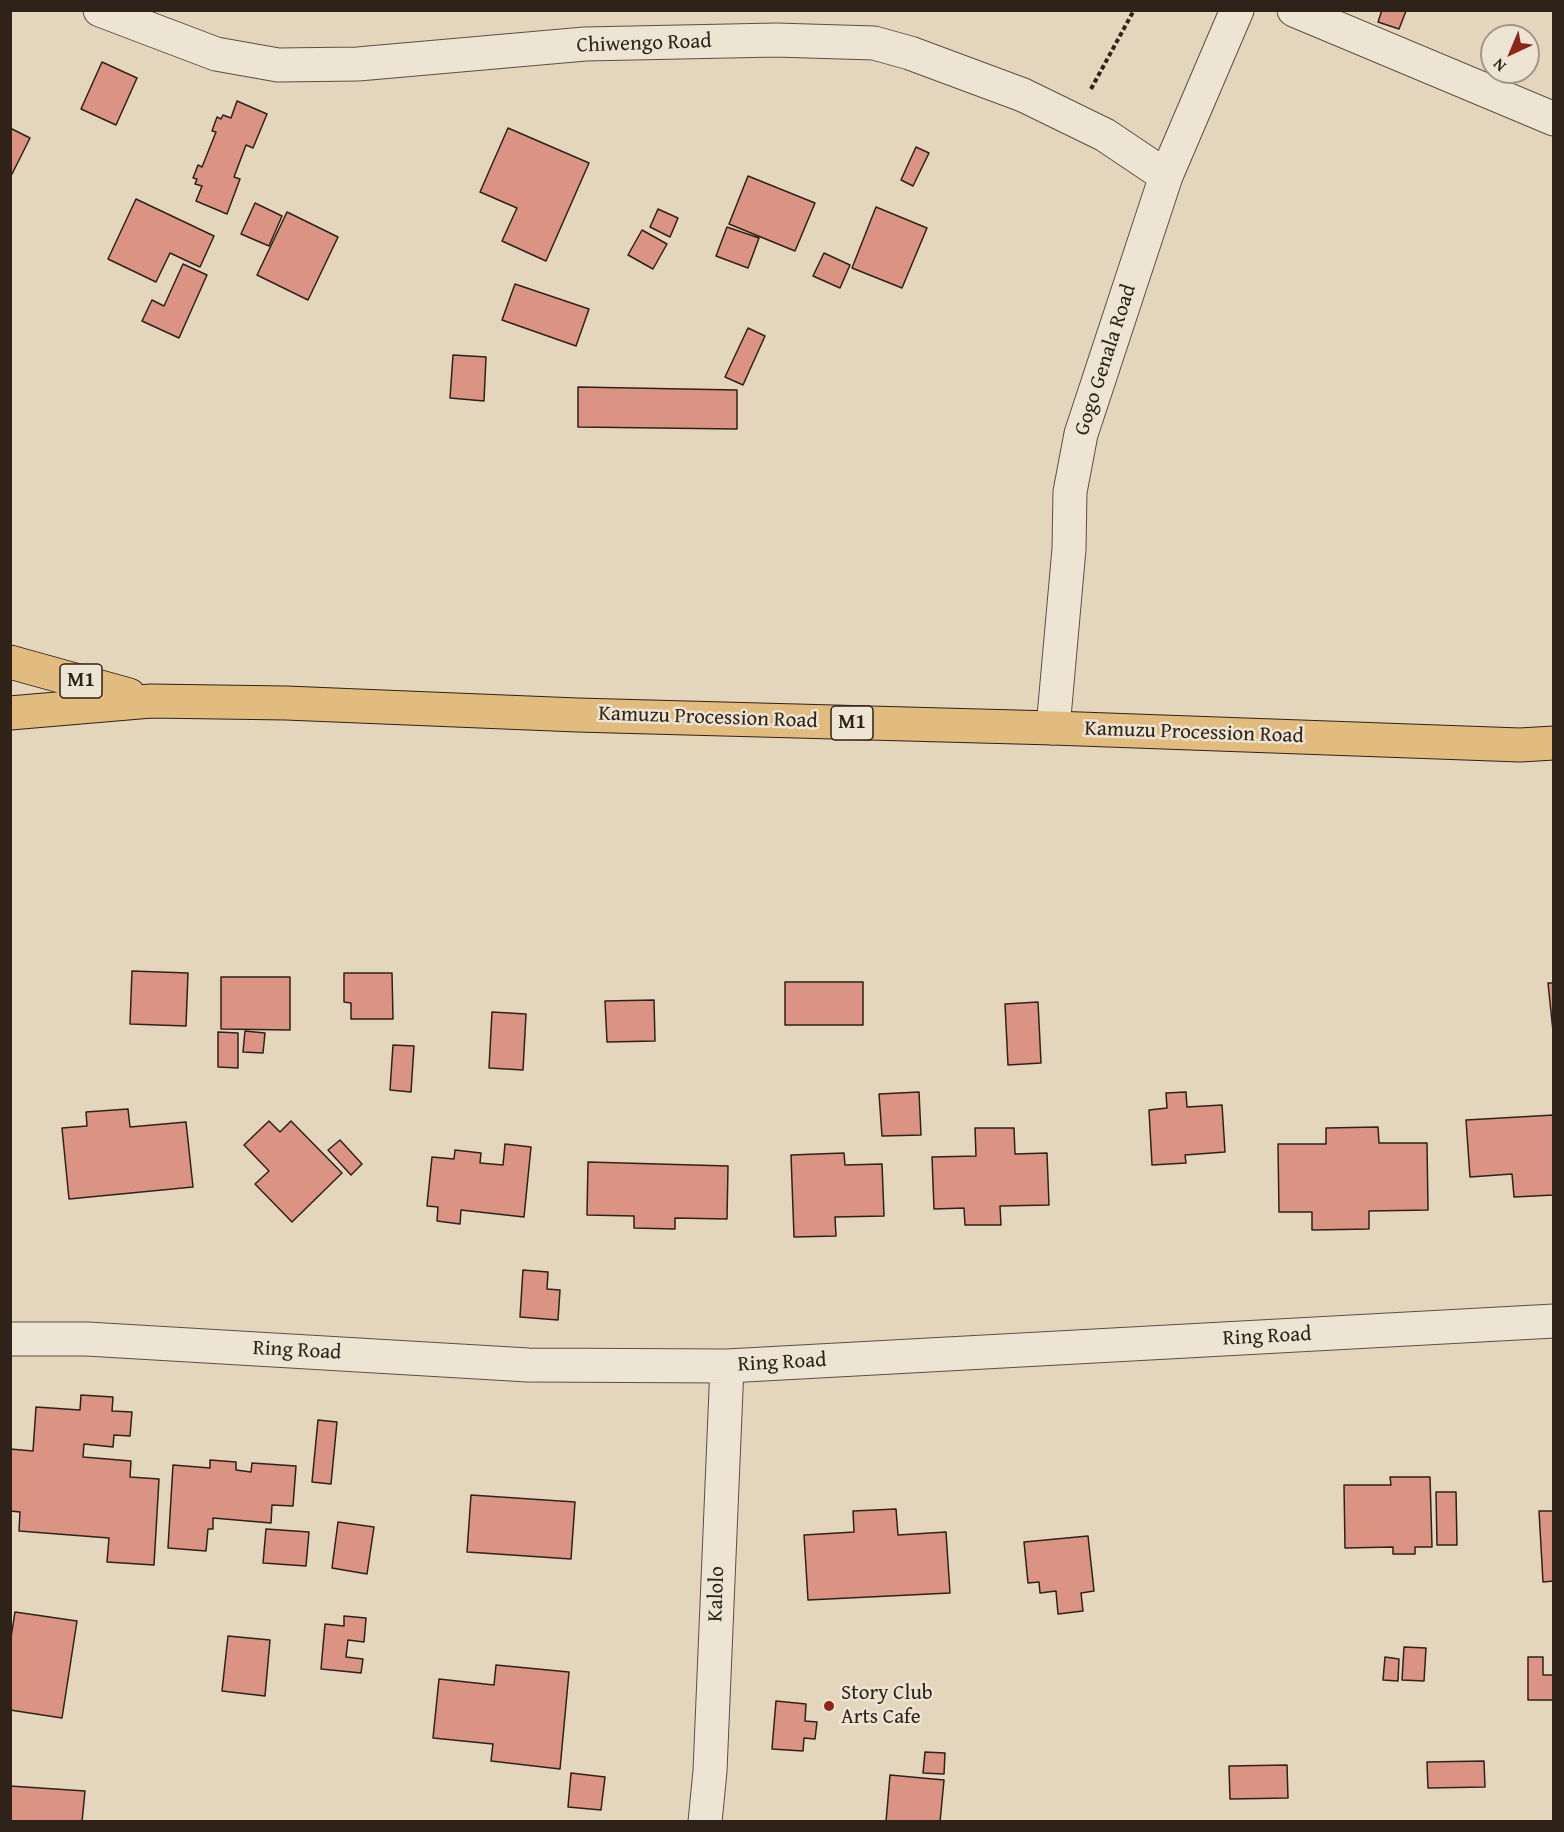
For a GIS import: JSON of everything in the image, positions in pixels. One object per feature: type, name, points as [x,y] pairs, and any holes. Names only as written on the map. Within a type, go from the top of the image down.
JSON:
[{"type":"highway","name":"Kamuzu Procession Road","points":[[10,662],[151,701]]},
{"type":"highway","name":"Kamuzu Procession Road","points":[[10,713],[151,701],[286,703],[1520,745],[1554,743]]},
{"type":"street","name":"Chiwengo Road","points":[[100,10],[216,54],[278,65],[357,64],[585,44],[776,40],[874,43],[910,53],[1023,94],[1105,135],[1166,176]]},
{"type":"street","name":"Gogo Genala Road","points":[[1053,728],[1069,549],[1070,492],[1082,434],[1166,176],[1237,10]]},
{"type":"street","points":[[1294,10],[1554,119]]},
{"type":"street","name":"Ring Road","points":[[10,1338],[87,1339],[528,1365],[727,1366],[1554,1321]]},
{"type":"street","name":"Kalolo","points":[[705,1821],[710,1759],[727,1366]]},
{"type":"path","points":[[1074,120],[1134,10]]},
{"type":"building","points":[[1382,10],[1406,11],[1399,29],[1378,22]]},
{"type":"building","points":[[102,62],[137,78],[116,125],[81,109]]},
{"type":"building","points":[[237,101],[267,114],[253,148],[246,145],[234,177],[240,179],[227,214],[196,201],[202,186],[195,184],[197,179],[193,178],[198,165],[202,167],[216,132],[212,131],[217,117],[221,119],[223,115],[231,118]]},
{"type":"building","points":[[10,128],[30,138],[10,178]]},
{"type":"building","points":[[508,128],[589,163],[546,261],[502,241],[517,208],[480,192]]},
{"type":"building","points":[[916,147],[929,153],[913,186],[901,180]]},
{"type":"building","points":[[748,176],[815,203],[795,251],[729,224]]},
{"type":"building","points":[[136,199],[214,236],[200,267],[170,253],[156,282],[108,259]]},
{"type":"building","points":[[255,203],[282,216],[269,246],[241,234]]},
{"type":"building","points":[[876,207],[927,228],[902,288],[852,268]]},
{"type":"building","points":[[658,209],[678,218],[670,237],[650,227]]},
{"type":"building","points":[[287,212],[338,237],[308,300],[257,275]]},
{"type":"building","points":[[727,227],[759,238],[748,268],[716,256]]},
{"type":"building","points":[[642,230],[667,244],[653,269],[628,255]]},
{"type":"building","points":[[824,253],[850,265],[840,288],[813,276]]},
{"type":"building","points":[[183,264],[207,275],[179,338],[142,321],[152,300],[164,306]]},
{"type":"building","points":[[515,284],[589,309],[576,346],[502,320]]},
{"type":"building","points":[[748,328],[765,336],[743,385],[725,377]]},
{"type":"building","points":[[453,355],[486,357],[484,401],[450,398]]},
{"type":"building","points":[[578,387],[737,390],[737,429],[578,427]]},
{"type":"building","points":[[132,971],[188,973],[186,1026],[130,1024]]},
{"type":"building","points":[[344,973],[392,973],[393,1019],[351,1019],[351,1003],[344,1002]]},
{"type":"building","points":[[221,977],[290,977],[290,1030],[221,1029]]},
{"type":"building","points":[[785,982],[863,982],[863,1025],[785,1025]]},
{"type":"building","points":[[1548,983],[1554,983],[1554,1041]]},
{"type":"building","points":[[654,1000],[655,1041],[607,1042],[605,1001]]},
{"type":"building","points":[[1038,1002],[1041,1063],[1008,1065],[1005,1004]]},
{"type":"building","points":[[492,1012],[526,1014],[523,1070],[489,1068]]},
{"type":"building","points":[[245,1031],[265,1033],[263,1053],[243,1052]]},
{"type":"building","points":[[218,1032],[238,1033],[238,1068],[218,1067]]},
{"type":"building","points":[[393,1045],[414,1046],[411,1092],[390,1090]]},
{"type":"building","points":[[919,1092],[921,1135],[882,1136],[879,1094]]},
{"type":"building","points":[[1186,1092],[1187,1107],[1222,1105],[1225,1152],[1185,1155],[1186,1163],[1152,1165],[1149,1110],[1167,1108],[1166,1093]]},
{"type":"building","points":[[128,1109],[130,1127],[186,1122],[193,1187],[69,1199],[62,1128],[87,1126],[86,1112]]},
{"type":"building","points":[[1554,1115],[1554,1195],[1514,1197],[1512,1174],[1470,1177],[1466,1120]]},
{"type":"building","points":[[269,1121],[280,1132],[291,1121],[342,1173],[292,1222],[255,1184],[269,1171],[244,1145]]},
{"type":"building","points":[[1378,1127],[1379,1143],[1427,1143],[1428,1210],[1369,1211],[1369,1229],[1312,1230],[1312,1212],[1279,1212],[1278,1144],[1326,1144],[1326,1128]]},
{"type":"building","points":[[975,1128],[1014,1128],[1015,1154],[1047,1153],[1049,1205],[1000,1206],[1001,1225],[965,1225],[964,1208],[934,1209],[932,1157],[976,1156]]},
{"type":"building","points":[[340,1140],[362,1164],[351,1175],[328,1150]]},
{"type":"building","points":[[505,1144],[531,1147],[524,1217],[461,1210],[460,1224],[437,1221],[438,1207],[427,1206],[432,1157],[454,1159],[455,1150],[481,1153],[480,1163],[503,1165]]},
{"type":"building","points":[[844,1153],[845,1165],[882,1164],[884,1216],[835,1217],[836,1236],[794,1237],[791,1155]]},
{"type":"building","points":[[588,1162],[728,1166],[727,1219],[675,1218],[675,1229],[634,1228],[634,1216],[587,1215]]},
{"type":"building","points":[[523,1270],[548,1272],[547,1289],[560,1290],[558,1320],[520,1317]]},
{"type":"building","points":[[81,1395],[113,1397],[112,1411],[132,1412],[130,1436],[114,1435],[113,1447],[84,1444],[83,1457],[131,1461],[130,1477],[159,1479],[154,1565],[107,1562],[109,1538],[19,1531],[20,1512],[10,1511],[10,1449],[33,1451],[36,1407],[80,1410]]},
{"type":"building","points":[[318,1420],[337,1422],[331,1484],[312,1482]]},
{"type":"building","points":[[210,1460],[236,1462],[236,1470],[251,1472],[252,1463],[296,1466],[293,1506],[272,1505],[271,1523],[213,1518],[213,1529],[208,1529],[206,1551],[168,1548],[173,1465],[210,1468]]},
{"type":"building","points":[[1390,1477],[1430,1477],[1432,1547],[1415,1547],[1415,1554],[1393,1554],[1393,1547],[1345,1548],[1344,1485],[1391,1485]]},
{"type":"building","points":[[1436,1492],[1456,1492],[1457,1545],[1437,1545]]},
{"type":"building","points":[[471,1495],[575,1502],[571,1559],[467,1552]]},
{"type":"building","points":[[896,1509],[898,1535],[946,1532],[950,1593],[808,1600],[804,1535],[854,1532],[853,1511]]},
{"type":"building","points":[[1539,1511],[1554,1511],[1554,1581],[1543,1582]]},
{"type":"building","points":[[338,1522],[374,1527],[367,1574],[332,1568]]},
{"type":"building","points":[[266,1529],[309,1532],[306,1566],[263,1563]]},
{"type":"building","points":[[1088,1536],[1094,1591],[1081,1593],[1083,1611],[1058,1614],[1056,1591],[1040,1593],[1039,1582],[1028,1583],[1024,1542]]},
{"type":"building","points":[[15,1612],[77,1621],[62,1718],[10,1710],[10,1644]]},
{"type":"building","points":[[344,1616],[366,1618],[364,1642],[348,1640],[346,1657],[363,1659],[361,1673],[321,1669],[325,1624],[344,1626]]},
{"type":"building","points":[[228,1636],[270,1640],[265,1696],[222,1691]]},
{"type":"building","points":[[1404,1647],[1426,1648],[1424,1681],[1402,1680]]},
{"type":"building","points":[[1385,1657],[1399,1659],[1398,1681],[1383,1680]]},
{"type":"building","points":[[1528,1657],[1543,1657],[1543,1675],[1554,1675],[1554,1700],[1528,1700]]},
{"type":"building","points":[[496,1665],[569,1672],[560,1769],[491,1761],[493,1744],[433,1738],[439,1679],[494,1685]]},
{"type":"building","points":[[776,1701],[806,1704],[805,1721],[817,1722],[815,1739],[804,1738],[803,1751],[772,1749]]},
{"type":"building","points":[[925,1752],[945,1753],[944,1774],[923,1773]]},
{"type":"building","points":[[1484,1761],[1485,1787],[1428,1788],[1427,1762]]},
{"type":"building","points":[[1287,1765],[1288,1798],[1230,1799],[1229,1766]]},
{"type":"building","points":[[571,1773],[605,1777],[601,1810],[568,1807]]},
{"type":"building","points":[[890,1775],[944,1780],[940,1822],[886,1822]]},
{"type":"building","points":[[10,1786],[85,1791],[82,1822],[10,1822]]},
{"type":"place","name":"Story Club Arts Cafe","points":[[829,1706]]}]
